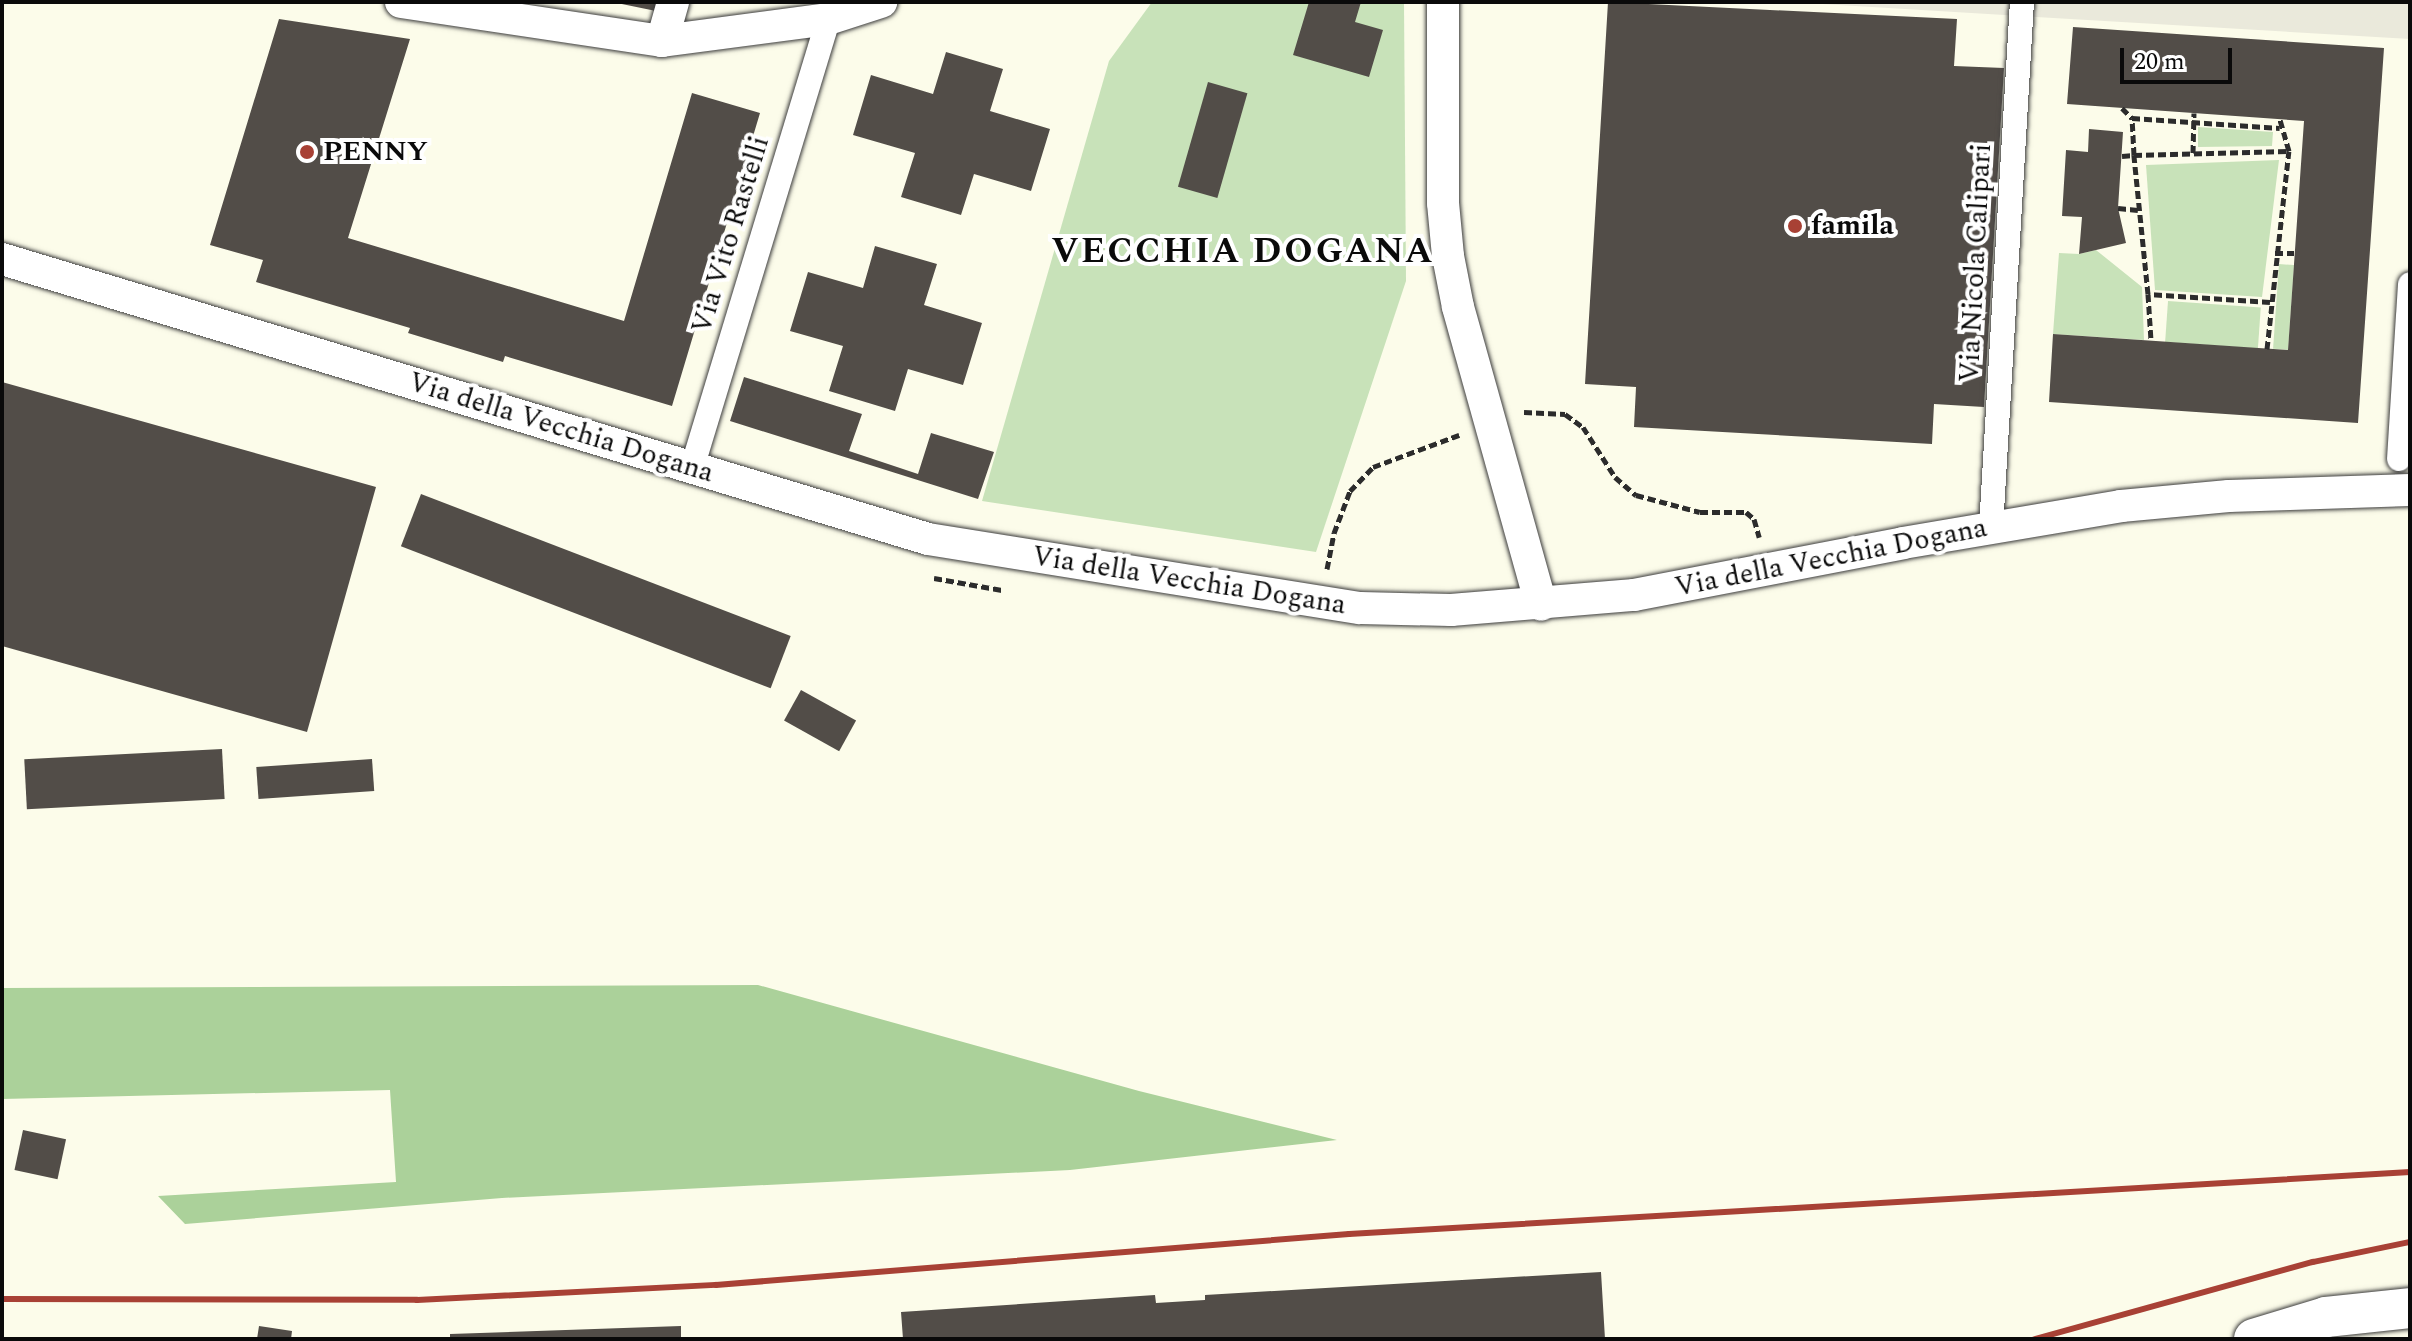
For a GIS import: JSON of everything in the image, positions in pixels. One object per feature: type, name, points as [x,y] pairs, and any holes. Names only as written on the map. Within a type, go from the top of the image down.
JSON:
[{"type":"street","points":[[401,2],[662,41],[828,19],[881,2]]},
{"type":"street","points":[[662,41],[673,2]]},
{"type":"street","points":[[1443,2],[1443,203],[1448,256],[1541,605]]},
{"type":"street","name":"Via Nicola Calipari","points":[[1991,528],[2022,2]]},
{"type":"street","name":"Via Vito Rastelli","points":[[692,468],[828,19]]},
{"type":"street","name":"Via della Vecchia Dogana","points":[[2,259],[692,468],[965,547],[1360,608],[1451,610],[1634,595],[2121,506],[2229,496],[2410,490]]},
{"type":"street","points":[[2399,459],[2410,284]]},
{"type":"street","points":[[2254,1339],[2326,1317],[2410,1308]]},
{"type":"path","points":[[2122,108],[2132,118],[2280,128]]},
{"type":"path","points":[[2193,153],[2194,113]]},
{"type":"path","points":[[2132,118],[2151,341]]},
{"type":"path","points":[[2267,349],[2275,253],[2289,151],[2280,128],[2280,119]]},
{"type":"path","points":[[2122,156],[2289,151]]},
{"type":"path","points":[[2118,208],[2138,210]]},
{"type":"path","points":[[2275,253],[2294,253]]},
{"type":"path","points":[[2148,294],[2270,302]]},
{"type":"path","points":[[1520,400],[1524,414]]},
{"type":"path","points":[[1322,602],[1334,533],[1350,491],[1373,467],[1491,422],[1524,414],[1565,414],[1583,427],[1615,477],[1636,495],[1700,512],[1746,512],[1754,519],[1768,570]]},
{"type":"path","points":[[931,577],[1008,591]]},
{"type":"green space","points":[[1152,2],[1404,2],[1406,281],[1316,552],[982,501],[1109,61]]},
{"type":"green space","points":[[2198,127],[2273,132],[2272,146],[2198,147]]},
{"type":"green space","points":[[2279,160],[2262,297],[2155,290],[2146,165]]},
{"type":"green space","points":[[2096,250],[2142,287],[2144,340],[2053,334],[2059,253],[2079,254]]},
{"type":"green space","points":[[2279,264],[2294,265],[2288,350],[2273,349]]},
{"type":"green space","points":[[2168,301],[2261,307],[2258,348],[2165,342]]},
{"type":"green space","points":[[758,985],[1139,1091],[1337,1140],[1070,1170],[502,1198],[185,1224],[158,1196],[396,1182],[390,1090],[2,1099],[2,988]]},
{"type":"shaded area","points":[[1789,2],[2410,2],[2410,39],[2021,16]]},
{"type":"building","points":[[612,2],[658,2],[656,11]]},
{"type":"building","points":[[1309,2],[1361,2],[1355,22],[1383,30],[1369,77],[1293,55]]},
{"type":"building","name":"famila","points":[[1608,2],[1957,19],[1954,66],[2004,68],[1984,407],[1934,404],[1932,444],[1634,427],[1636,387],[1585,384]]},
{"type":"building","points":[[279,19],[410,39],[348,238],[624,321],[692,93],[760,113],[672,406],[505,356],[503,362],[408,333],[410,328],[256,282],[263,260],[210,245]]},
{"type":"building","points":[[2073,27],[2384,48],[2358,423],[2049,402],[2053,334],[2288,350],[2304,121],[2067,104]]},
{"type":"building","points":[[946,52],[1003,69],[990,111],[1050,129],[1031,191],[974,174],[961,215],[901,197],[915,153],[853,135],[871,75],[933,94]]},
{"type":"building","points":[[1208,82],[1247,93],[1217,198],[1178,187]]},
{"type":"building","points":[[2089,129],[2123,132],[2118,208],[2126,243],[2079,254],[2082,217],[2062,216],[2066,150],[2088,152]]},
{"type":"building","points":[[875,246],[937,264],[924,305],[982,323],[963,385],[908,369],[895,411],[829,391],[843,346],[790,331],[808,272],[863,288]]},
{"type":"building","points":[[744,377],[862,414],[849,451],[918,474],[931,433],[994,452],[978,499],[730,421]]},
{"type":"building","points":[[2,382],[376,487],[307,732],[2,646]]},
{"type":"building","points":[[421,494],[791,636],[771,688],[401,546]]},
{"type":"building","points":[[801,690],[856,721],[839,751],[784,721]]},
{"type":"building","points":[[222,749],[225,799],[27,809],[24,759]]},
{"type":"building","points":[[372,759],[374,791],[259,799],[256,767]]},
{"type":"building","points":[[23,1130],[66,1139],[58,1179],[14,1170]]},
{"type":"building","points":[[1601,1272],[1605,1339],[903,1339],[901,1312],[1155,1295],[1156,1303],[1205,1300],[1205,1295]]},
{"type":"building","points":[[259,1326],[292,1331],[291,1339],[257,1339]]},
{"type":"building","points":[[681,1326],[681,1339],[450,1339],[450,1334]]},
{"type":"railway","points":[[2,1299],[417,1300],[716,1285],[1349,1234],[2410,1172]]},
{"type":"railway","points":[[2035,1339],[2313,1262],[2410,1242]]},
{"type":"place","name":"PENNY","points":[[307,152]]},
{"type":"place","name":"famila","points":[[1795,226]]},
{"type":"district","name":"VECCHIA DOGANA","points":[[1243,252]]}]
